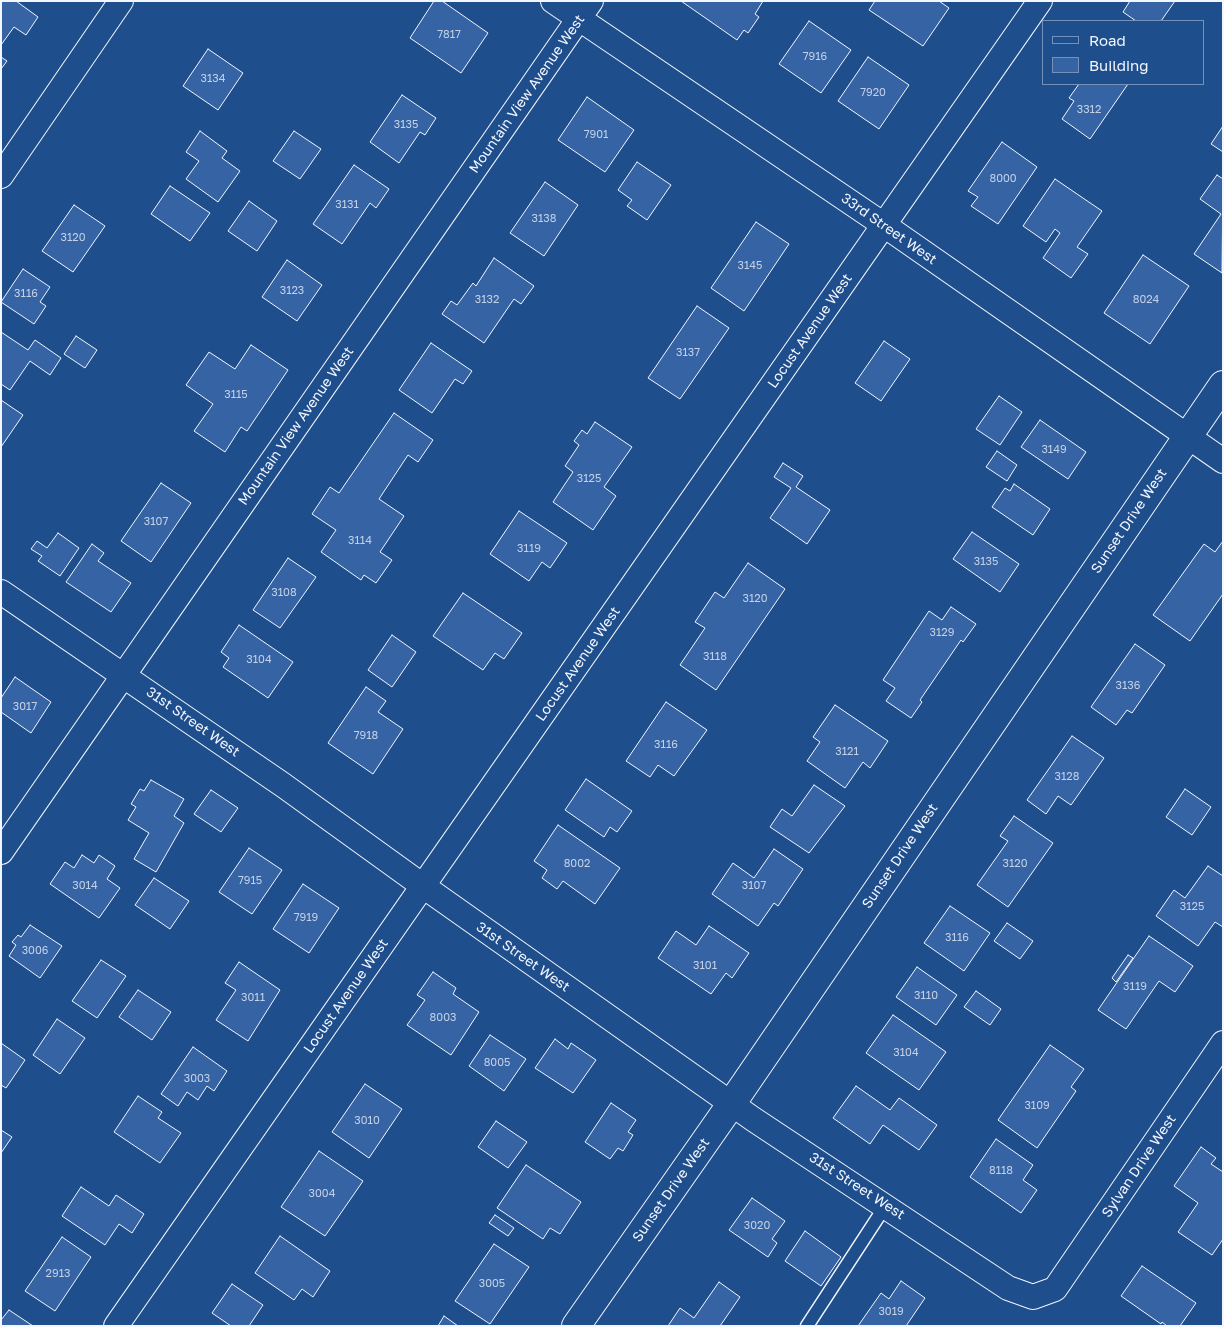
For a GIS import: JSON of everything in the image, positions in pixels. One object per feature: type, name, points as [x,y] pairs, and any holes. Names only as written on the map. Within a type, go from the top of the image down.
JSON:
[{"type":"street","points":[[1,176],[121,1]]},
{"type":"street","name":"33rd Street West","points":[[553,1],[585,10],[884,225],[1223,461]]},
{"type":"street","name":"Locust Avenue West","points":[[116,1326],[1040,1]]},
{"type":"street","name":"Mountain View Avenue West","points":[[1,852],[585,10]]},
{"type":"street","name":"Sunset Drive West","points":[[576,1326],[732,1103],[1223,385]]},
{"type":"street","name":"31st Street West","points":[[1,592],[124,674],[283,785],[753,1119],[886,1205],[1008,1288],[1033,1297],[1055,1289]]},
{"type":"street","name":"Sylvan Drive West","points":[[1055,1289],[1223,1043]]},
{"type":"lane","points":[[807,1326],[886,1205]]},
{"type":"building","points":[[1,1],[16,1],[38,17],[26,35],[14,27],[1,45]]},
{"type":"building","points":[[434,1],[442,1],[488,33],[461,73],[410,38]]},
{"type":"building","points":[[681,1],[763,1],[755,14],[759,17],[748,33],[744,30],[737,40]]},
{"type":"building","points":[[875,1],[939,1],[949,8],[923,46],[869,10]]},
{"type":"building","points":[[1130,1],[1175,1],[1162,20],[1135,20],[1123,12]]},
{"type":"building","points":[[809,21],[851,50],[821,93],[779,64]]},
{"type":"building","points":[[208,49],[243,73],[218,110],[183,86]]},
{"type":"building","points":[[1,57],[7,61],[1,69]]},
{"type":"building","points":[[868,57],[909,85],[879,129],[838,101]]},
{"type":"building","points":[[1078,85],[1127,85],[1090,139],[1062,119],[1074,101],[1069,98]]},
{"type":"building","points":[[402,95],[436,118],[425,135],[420,132],[399,163],[370,142]]},
{"type":"building","points":[[587,97],[634,130],[605,172],[558,140]]},
{"type":"building","points":[[1223,126],[1223,152],[1211,144]]},
{"type":"building","points":[[200,131],[227,151],[222,158],[240,171],[218,202],[186,179],[199,161],[186,152]]},
{"type":"building","points":[[294,131],[321,149],[300,179],[273,161]]},
{"type":"building","points":[[1002,142],[1037,167],[998,224],[971,206],[978,197],[968,191]]},
{"type":"building","points":[[637,162],[671,185],[647,220],[627,206],[632,200],[618,190]]},
{"type":"building","points":[[354,165],[389,189],[376,208],[370,203],[342,244],[313,224]]},
{"type":"building","points":[[1217,175],[1223,179],[1222,273],[1194,254],[1221,214],[1200,199]]},
{"type":"building","points":[[1055,179],[1102,211],[1077,247],[1088,254],[1071,278],[1043,258],[1060,233],[1055,229],[1046,242],[1023,226]]},
{"type":"building","points":[[545,182],[578,205],[544,256],[510,233]]},
{"type":"building","points":[[170,186],[210,213],[190,241],[151,214]]},
{"type":"building","points":[[249,201],[277,221],[257,251],[228,231]]},
{"type":"building","points":[[74,205],[105,226],[73,272],[42,251]]},
{"type":"building","points":[[756,222],[789,244],[744,311],[711,288]]},
{"type":"building","points":[[1143,255],[1189,286],[1150,344],[1104,313]]},
{"type":"building","points":[[494,258],[534,286],[521,304],[514,299],[484,343],[442,314],[451,301],[457,305],[473,283],[476,286]]},
{"type":"building","points":[[287,260],[322,285],[297,321],[262,297]]},
{"type":"building","points":[[23,269],[50,287],[40,302],[46,306],[34,324],[1,302]]},
{"type":"building","points":[[697,306],[729,328],[680,399],[648,378]]},
{"type":"building","points":[[1,332],[28,350],[35,340],[61,358],[50,375],[30,361],[10,390],[1,384]]},
{"type":"building","points":[[76,336],[97,350],[85,368],[64,354]]},
{"type":"building","points":[[884,341],[910,359],[881,401],[855,383]]},
{"type":"building","points":[[431,343],[472,371],[463,384],[455,379],[432,413],[399,390]]},
{"type":"building","points":[[251,345],[288,370],[247,431],[241,427],[225,452],[194,431],[213,404],[186,385],[209,352],[235,369]]},
{"type":"building","points":[[999,396],[1022,412],[1000,445],[976,429]]},
{"type":"building","points":[[1,400],[23,415],[1,447]]},
{"type":"building","points":[[394,413],[433,440],[418,462],[408,455],[379,499],[404,516],[380,552],[392,560],[376,583],[364,575],[361,580],[321,552],[336,530],[312,514],[330,487],[339,493]]},
{"type":"building","points":[[1040,420],[1086,452],[1068,479],[1021,447]]},
{"type":"building","points":[[595,422],[632,447],[604,487],[616,496],[593,530],[553,502],[573,472],[565,466],[579,445],[574,441],[582,430],[587,434]]},
{"type":"building","points":[[997,451],[1017,465],[1007,481],[986,467]]},
{"type":"building","points":[[783,463],[803,476],[796,487],[830,510],[807,544],[770,518],[791,488],[774,477]]},
{"type":"building","points":[[161,483],[191,503],[151,562],[121,541]]},
{"type":"building","points":[[1014,484],[1050,509],[1033,535],[992,507],[1005,488],[1010,491]]},
{"type":"building","points":[[519,511],[567,543],[550,568],[542,562],[529,581],[490,554]]},
{"type":"building","points":[[972,532],[1019,564],[1000,592],[953,559]]},
{"type":"building","points":[[58,533],[79,548],[60,576],[38,561],[42,556],[31,549],[37,541],[47,548]]},
{"type":"building","points":[[1223,541],[1223,594],[1190,641],[1153,615],[1204,544],[1215,552]]},
{"type":"building","points":[[92,544],[104,553],[98,561],[131,583],[111,612],[66,582]]},
{"type":"building","points":[[288,558],[316,577],[280,628],[253,610]]},
{"type":"building","points":[[748,563],[785,589],[716,690],[680,665],[705,628],[695,622],[715,592],[724,598]]},
{"type":"building","points":[[463,593],[522,633],[504,659],[495,653],[483,670],[433,636]]},
{"type":"building","points":[[951,607],[976,624],[963,642],[961,640],[920,700],[922,702],[911,718],[886,701],[895,688],[883,680],[929,611],[942,620]]},
{"type":"building","points":[[239,625],[293,662],[268,698],[223,667],[229,658],[221,652]]},
{"type":"building","points":[[392,635],[416,652],[392,687],[368,670]]},
{"type":"building","points":[[1135,644],[1165,665],[1132,713],[1127,710],[1116,725],[1091,707]]},
{"type":"building","points":[[15,677],[51,702],[31,733],[1,712],[1,698]]},
{"type":"building","points":[[366,687],[386,701],[378,712],[403,729],[373,774],[328,743]]},
{"type":"building","points":[[666,702],[707,730],[674,776],[658,765],[650,777],[626,761]]},
{"type":"building","points":[[835,705],[888,741],[870,768],[863,762],[845,788],[807,761],[820,742],[813,737]]},
{"type":"building","points":[[1072,736],[1104,758],[1071,805],[1058,796],[1046,814],[1027,800]]},
{"type":"building","points":[[586,779],[632,811],[617,832],[610,827],[604,837],[565,810]]},
{"type":"building","points":[[151,780],[184,799],[174,816],[184,823],[156,872],[134,859],[149,833],[128,820],[136,807],[131,804],[140,789],[144,791]]},
{"type":"building","points":[[814,785],[845,806],[809,853],[770,827],[782,809],[792,816]]},
{"type":"building","points":[[1185,789],[1211,807],[1192,835],[1166,817]]},
{"type":"building","points":[[211,790],[238,808],[221,832],[194,814]]},
{"type":"building","points":[[1014,816],[1053,843],[1008,907],[977,885],[1008,841],[1000,836]]},
{"type":"building","points":[[558,825],[620,868],[595,904],[563,881],[557,889],[542,878],[547,870],[534,861]]},
{"type":"building","points":[[249,848],[282,870],[252,914],[219,892]]},
{"type":"building","points":[[774,849],[803,869],[778,906],[774,903],[758,926],[712,894],[733,863],[754,878]]},
{"type":"building","points":[[82,855],[94,863],[99,855],[115,866],[107,879],[120,888],[99,918],[50,884],[65,862],[74,868]]},
{"type":"building","points":[[1208,866],[1223,876],[1223,927],[1215,922],[1198,946],[1156,916],[1174,890],[1185,898]]},
{"type":"building","points":[[154,878],[189,901],[170,929],[135,905]]},
{"type":"building","points":[[303,884],[339,908],[309,953],[273,929]]},
{"type":"building","points":[[950,906],[990,933],[964,971],[924,943]]},
{"type":"building","points":[[1007,923],[1033,941],[1020,959],[994,941]]},
{"type":"building","points":[[30,925],[62,946],[40,978],[9,956],[16,945],[12,942],[18,935],[21,937]]},
{"type":"building","points":[[709,926],[749,953],[732,978],[726,973],[711,994],[658,958],[676,931],[696,945]]},
{"type":"building","points":[[1149,936],[1193,966],[1175,992],[1159,981],[1126,1029],[1098,1010]]},
{"type":"building","points":[[1128,955],[1133,958],[1116,982],[1112,978]]},
{"type":"building","points":[[101,960],[126,976],[97,1018],[72,1001]]},
{"type":"building","points":[[239,962],[280,990],[248,1041],[216,1020],[236,990],[225,983]]},
{"type":"building","points":[[917,967],[957,995],[936,1025],[896,997]]},
{"type":"building","points":[[433,972],[456,988],[453,994],[479,1012],[451,1055],[407,1025],[425,1000],[417,995]]},
{"type":"building","points":[[138,990],[171,1012],[152,1040],[119,1017]]},
{"type":"building","points":[[976,991],[1001,1009],[990,1025],[964,1007]]},
{"type":"building","points":[[893,1015],[946,1052],[919,1090],[866,1053]]},
{"type":"building","points":[[57,1019],[85,1038],[60,1074],[33,1055]]},
{"type":"building","points":[[490,1035],[526,1059],[504,1091],[469,1066]]},
{"type":"building","points":[[555,1039],[568,1049],[571,1043],[596,1060],[573,1093],[535,1068]]},
{"type":"building","points":[[1,1043],[25,1060],[6,1088],[1,1085]]},
{"type":"building","points":[[1050,1045],[1084,1069],[1071,1087],[1076,1091],[1037,1148],[998,1120]]},
{"type":"building","points":[[193,1047],[227,1071],[214,1091],[207,1086],[198,1100],[187,1092],[178,1106],[161,1094]]},
{"type":"building","points":[[365,1084],[402,1109],[369,1158],[332,1132]]},
{"type":"building","points":[[856,1086],[890,1110],[899,1098],[937,1125],[919,1150],[883,1125],[870,1144],[833,1118]]},
{"type":"building","points":[[138,1096],[162,1112],[158,1118],[181,1133],[160,1163],[114,1132]]},
{"type":"building","points":[[611,1103],[636,1120],[628,1132],[633,1135],[623,1151],[618,1148],[610,1159],[585,1142]]},
{"type":"building","points":[[496,1121],[527,1142],[508,1168],[478,1147]]},
{"type":"building","points":[[1,1130],[12,1137],[1,1153]]},
{"type":"building","points":[[996,1139],[1033,1165],[1023,1180],[1037,1190],[1021,1213],[970,1177]]},
{"type":"building","points":[[1201,1147],[1216,1158],[1211,1164],[1223,1172],[1223,1239],[1212,1255],[1178,1232],[1198,1203],[1174,1186]]},
{"type":"building","points":[[319,1151],[363,1181],[325,1236],[281,1207]]},
{"type":"building","points":[[526,1165],[581,1202],[560,1234],[550,1228],[543,1239],[497,1208]]},
{"type":"building","points":[[81,1187],[109,1206],[116,1195],[144,1214],[132,1233],[119,1224],[105,1245],[62,1216]]},
{"type":"building","points":[[752,1198],[785,1221],[772,1239],[777,1243],[768,1257],[729,1230]]},
{"type":"building","points":[[495,1215],[514,1228],[508,1236],[489,1223]]},
{"type":"building","points":[[805,1231],[841,1257],[821,1286],[785,1261]]},
{"type":"building","points":[[280,1236],[330,1271],[313,1297],[302,1289],[294,1300],[255,1273]]},
{"type":"building","points":[[62,1237],[91,1257],[55,1311],[25,1291]]},
{"type":"building","points":[[494,1244],[529,1267],[490,1324],[455,1301]]},
{"type":"building","points":[[1142,1266],[1196,1303],[1180,1326],[1167,1326],[1162,1322],[1161,1324],[1121,1296]]},
{"type":"building","points":[[901,1281],[925,1298],[906,1326],[858,1326],[881,1293],[889,1299]]},
{"type":"building","points":[[719,1282],[740,1297],[720,1326],[668,1326],[680,1308],[694,1318]]},
{"type":"building","points":[[232,1284],[263,1305],[249,1326],[231,1326],[212,1313]]},
{"type":"building","points":[[9,1310],[33,1326],[1,1326],[1,1320]]},
{"type":"building","points":[[444,1316],[458,1326],[438,1326]]}]
